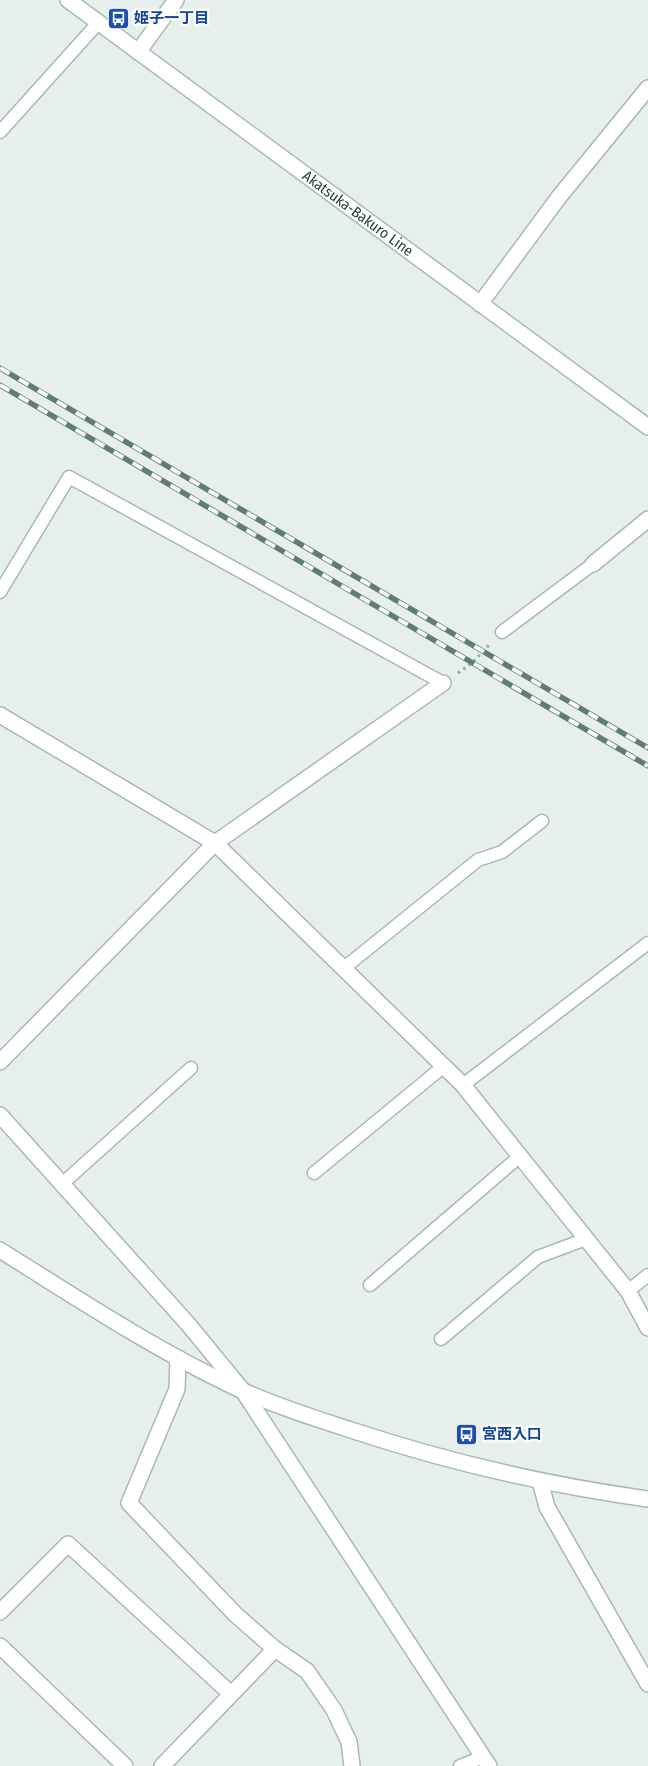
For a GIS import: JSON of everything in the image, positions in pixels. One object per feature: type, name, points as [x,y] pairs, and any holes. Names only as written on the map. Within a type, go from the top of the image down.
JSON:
[{"type":"street","name":"Akatsuka-Bakuro Line","points":[[68,0],[648,426]]},
{"type":"street","points":[[138,52],[176,0]]},
{"type":"street","points":[[480,304],[559,197],[648,88]]},
{"type":"street","points":[[593,564],[648,519]]},
{"type":"street","points":[[0,1062],[215,843],[443,683]]},
{"type":"street","points":[[0,715],[215,843],[463,1085],[628,1291],[648,1328]]},
{"type":"street","points":[[0,1115],[188,1324],[243,1391],[486,1761]]},
{"type":"street","points":[[0,1250],[178,1358],[243,1391],[415,1452],[477,1468],[540,1481],[648,1499]]},
{"type":"street","points":[[178,1358],[177,1389],[129,1503],[236,1615],[275,1649],[307,1671],[334,1710],[348,1742],[352,1766]]},
{"type":"street","points":[[540,1481],[547,1507],[648,1684]]},
{"type":"street","points":[[0,1612],[68,1544],[231,1694]]},
{"type":"street","points":[[0,1646],[125,1766]]},
{"type":"street","points":[[162,1766],[275,1649]]},
{"type":"lane","points":[[0,132],[98,22]]},
{"type":"lane","points":[[0,592],[69,477],[443,683]]},
{"type":"lane","points":[[502,632],[593,564]]},
{"type":"lane","points":[[344,968],[478,860],[502,852],[542,821]]},
{"type":"lane","points":[[463,1085],[648,943]]},
{"type":"lane","points":[[314,1173],[444,1066]]},
{"type":"lane","points":[[62,1184],[191,1068]]},
{"type":"lane","points":[[370,1285],[520,1156]]},
{"type":"lane","points":[[441,1339],[538,1257],[586,1238]]},
{"type":"lane","points":[[628,1291],[648,1274]]},
{"type":"lane","points":[[460,1766],[486,1761]]},
{"type":"path","points":[[443,683],[472,662],[502,632]]},
{"type":"railway","points":[[0,368],[648,748]]},
{"type":"railway","points":[[0,385],[648,766]]},
{"type":"place","name":"姫子一丁目","points":[[118,18]]},
{"type":"place","name":"宮西入口","points":[[466,1434]]}]
